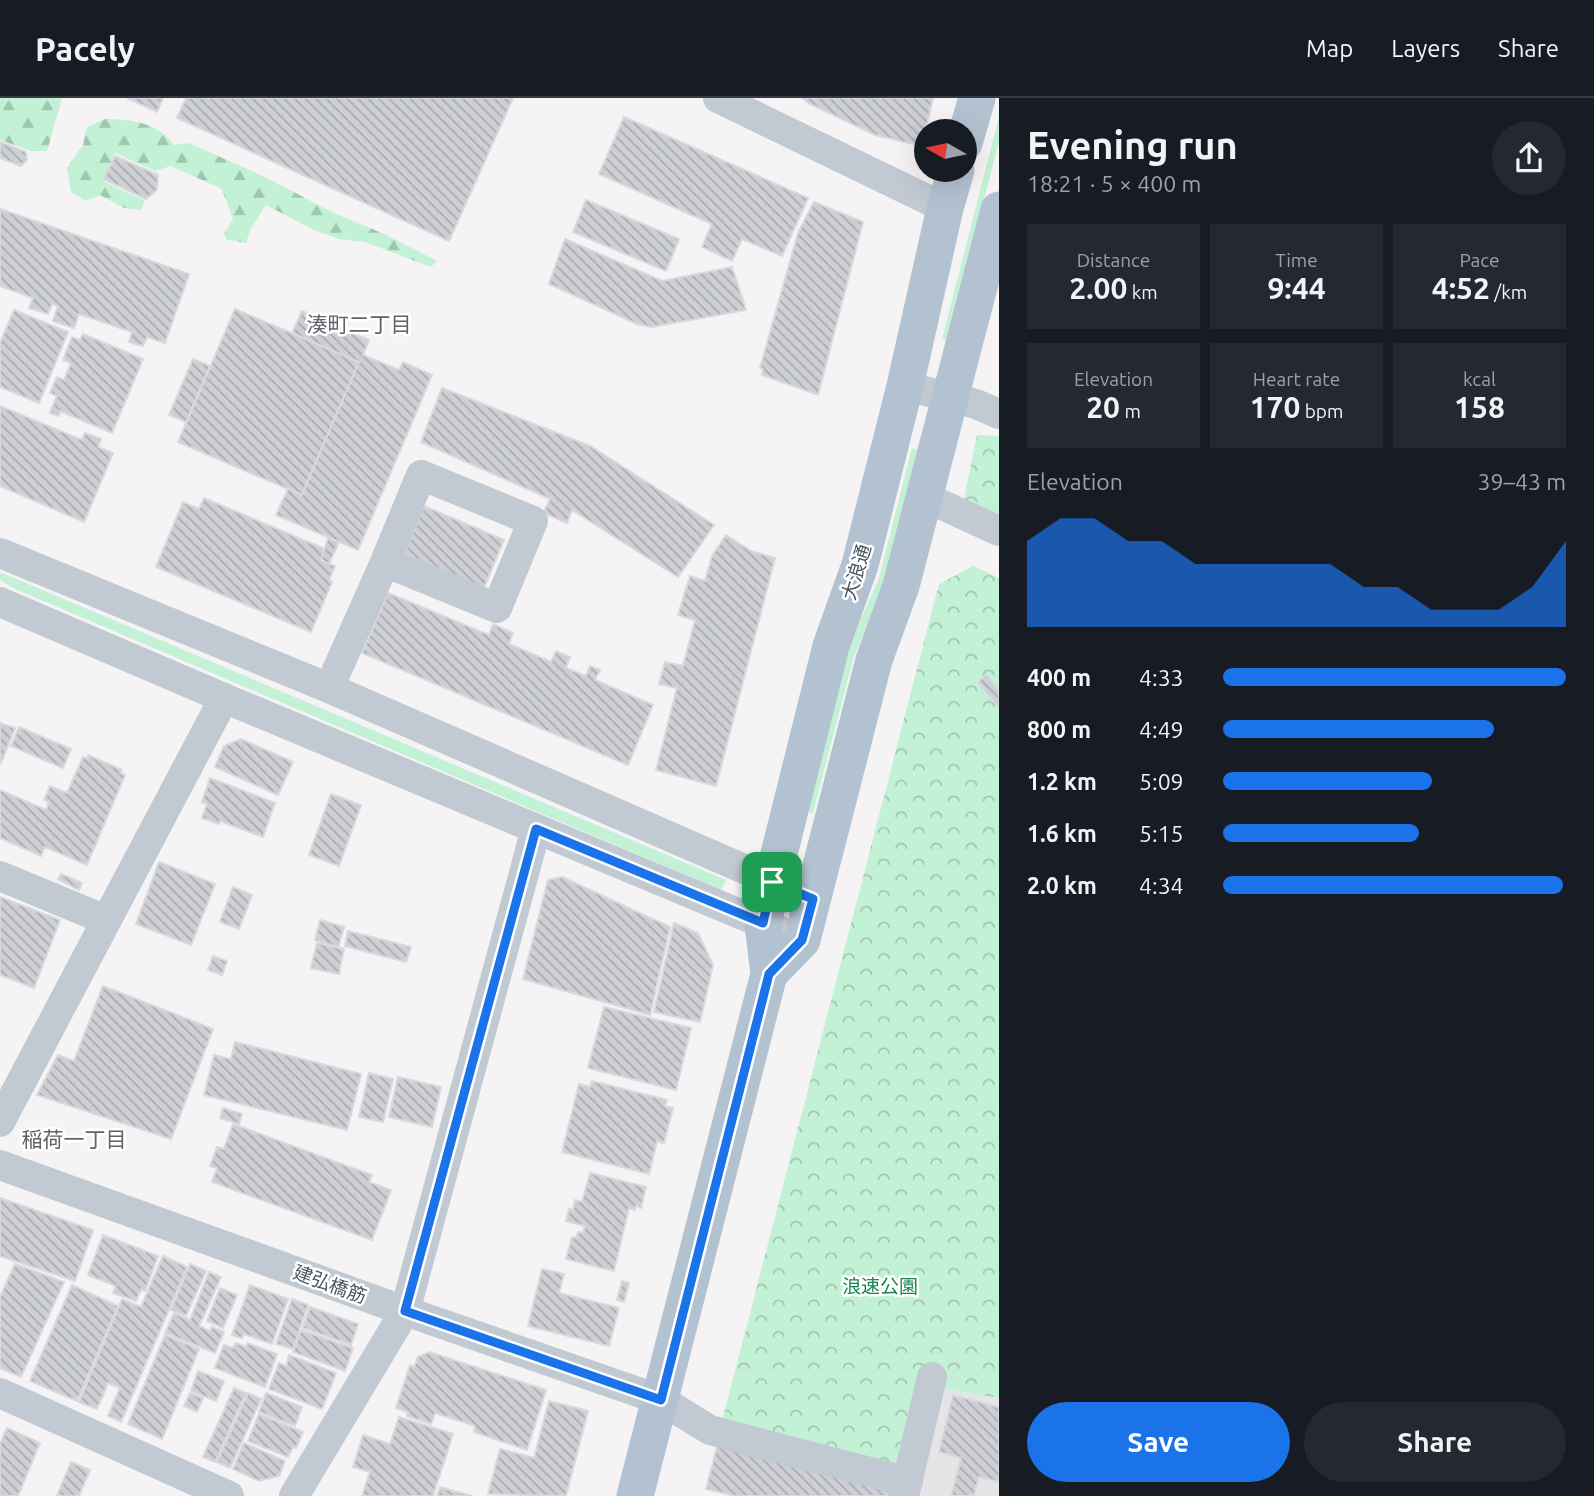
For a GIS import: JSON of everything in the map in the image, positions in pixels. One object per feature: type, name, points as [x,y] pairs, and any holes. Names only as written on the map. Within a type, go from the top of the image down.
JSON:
[{"type":"main road","points":[[971,119],[977,98]]},
{"type":"main road","name":"大浪通","points":[[635,1496],[769,974],[763,923],[772,882],[831,646],[860,565],[953,182]]},
{"type":"main road","name":"大浪通","points":[[769,974],[802,940],[874,660],[901,586],[999,210]]},
{"type":"street","points":[[718,98],[945,208]]},
{"type":"street","points":[[905,386],[976,404],[999,414]]},
{"type":"street","points":[[329,688],[421,475],[534,521],[497,608],[385,562]]},
{"type":"street","points":[[925,497],[999,531]]},
{"type":"street","points":[[0,553],[329,688],[813,899]]},
{"type":"street","points":[[0,602],[802,940]]},
{"type":"street","points":[[0,1122],[224,698]]},
{"type":"street","points":[[294,1496],[405,1311],[536,829]]},
{"type":"street","points":[[0,876],[106,920]]},
{"type":"street","name":"建弘橋筋","points":[[0,1166],[661,1400],[710,1430],[906,1489]]},
{"type":"street","points":[[906,1489],[932,1377]]},
{"type":"street","points":[[0,1393],[229,1496]]},
{"type":"shaded area","points":[[944,1389],[999,1398],[999,1496],[918,1496]]},
{"type":"green space","points":[[0,98],[62,98],[47,151],[31,151],[0,140]]},
{"type":"green space","points":[[999,117],[999,142],[947,340],[942,339]]},
{"type":"green space","points":[[105,119],[134,121],[152,127],[174,145],[189,143],[437,261],[431,267],[365,242],[339,239],[316,231],[266,205],[250,230],[246,243],[227,240],[224,234],[233,219],[222,189],[171,166],[155,171],[115,153],[103,181],[145,201],[141,210],[124,208],[100,195],[86,201],[71,192],[67,168],[83,145],[87,127]]},
{"type":"green space","points":[[977,435],[999,436],[999,516],[964,499]]},
{"type":"green space","points":[[912,448],[919,450],[886,581],[854,656],[813,813],[807,812],[846,653],[879,578]]},
{"type":"green space","name":"浪速公園","points":[[973,566],[999,578],[999,1398],[944,1389],[922,1477],[721,1425],[939,584]]},
{"type":"green space","points":[[0,572],[726,880],[721,890],[13,588],[0,580]]},
{"type":"building","points":[[127,98],[163,98],[157,112]]},
{"type":"building","points":[[186,98],[513,98],[449,241],[177,118]]},
{"type":"building","points":[[802,98],[933,98],[928,119],[914,119],[914,144],[875,135]]},
{"type":"building","points":[[624,117],[808,198],[782,256],[742,239],[732,261],[702,247],[712,224],[599,174]]},
{"type":"building","points":[[0,142],[26,152],[27,160],[21,166],[0,158]]},
{"type":"building","points":[[115,156],[158,175],[157,190],[146,199],[104,179]]},
{"type":"building","points":[[586,200],[679,239],[666,271],[573,232]]},
{"type":"building","points":[[814,202],[863,222],[818,395],[762,375],[763,369],[760,368],[798,233]]},
{"type":"building","points":[[0,209],[189,274],[165,343],[147,337],[143,346],[129,342],[132,332],[79,314],[74,328],[53,321],[58,306],[52,304],[48,314],[29,308],[33,298],[0,286]]},
{"type":"building","points":[[565,239],[662,281],[732,267],[746,310],[652,327],[637,324],[549,284]]},
{"type":"building","points":[[235,309],[359,362],[302,495],[178,442]]},
{"type":"building","points":[[14,310],[68,332],[39,403],[0,387],[0,343]]},
{"type":"building","points":[[302,311],[369,340],[363,355],[399,370],[403,362],[432,375],[358,550],[276,515],[288,489],[302,495],[359,362],[292,333]]},
{"type":"building","points":[[83,334],[143,359],[112,433],[60,411],[59,416],[50,413],[57,396],[50,393],[57,377],[64,380],[71,363],[63,360],[72,337],[80,340]]},
{"type":"building","points":[[193,359],[210,366],[186,422],[169,415]]},
{"type":"building","points":[[442,388],[590,446],[714,525],[678,577],[572,510],[567,523],[543,513],[550,499],[421,442]]},
{"type":"building","points":[[0,406],[82,440],[85,433],[101,439],[98,447],[113,453],[84,522],[0,486]]},
{"type":"building","points":[[204,498],[325,549],[321,560],[335,566],[329,580],[332,582],[311,632],[156,567],[183,502],[199,509]]},
{"type":"building","points":[[424,506],[504,540],[484,588],[404,554]]},
{"type":"building","points":[[726,535],[751,551],[775,558],[716,786],[656,770],[677,688],[659,684],[665,662],[683,666],[695,620],[678,615],[690,576],[705,581],[712,556]]},
{"type":"building","points":[[328,538],[339,542],[329,564],[321,560]]},
{"type":"building","points":[[388,593],[489,635],[493,624],[513,633],[509,644],[551,662],[556,651],[570,657],[566,668],[586,676],[590,666],[600,670],[595,680],[653,705],[628,765],[362,653]]},
{"type":"building","points":[[986,674],[999,690],[999,708],[978,682]]},
{"type":"building","points":[[0,723],[15,728],[1,763],[0,762]]},
{"type":"building","points":[[19,727],[71,749],[63,768],[11,746]]},
{"type":"building","points":[[241,739],[293,762],[278,795],[215,767],[224,746]]},
{"type":"building","points":[[88,755],[122,770],[120,773],[125,775],[87,865],[45,847],[41,856],[0,838],[0,790],[46,810],[49,802],[44,800],[50,786],[67,793],[83,757],[87,759]]},
{"type":"building","points":[[210,778],[275,803],[263,837],[220,821],[219,824],[202,818],[207,804],[202,802]]},
{"type":"building","points":[[331,794],[361,805],[339,866],[309,855]]},
{"type":"building","points":[[159,862],[215,884],[191,945],[136,924]]},
{"type":"building","points":[[61,874],[82,883],[79,890],[58,879]]},
{"type":"building","points":[[562,877],[670,927],[650,1015],[523,979],[548,880]]},
{"type":"building","points":[[233,887],[252,895],[239,929],[220,922]]},
{"type":"building","points":[[0,897],[60,920],[34,988],[0,975]]},
{"type":"building","points":[[320,920],[344,927],[338,947],[315,940]]},
{"type":"building","points":[[674,923],[698,933],[713,965],[700,1022],[654,1012]]},
{"type":"building","points":[[348,931],[411,947],[406,962],[345,946]]},
{"type":"building","points":[[317,943],[344,949],[339,974],[311,968]]},
{"type":"building","points":[[213,956],[227,961],[222,975],[208,970]]},
{"type":"building","points":[[103,986],[213,1029],[171,1139],[37,1095],[58,1055],[74,1061]]},
{"type":"building","points":[[604,1007],[691,1028],[676,1090],[588,1068]]},
{"type":"building","points":[[235,1042],[361,1074],[347,1130],[204,1095],[214,1055],[231,1059]]},
{"type":"building","points":[[369,1073],[393,1079],[383,1122],[359,1117]]},
{"type":"building","points":[[398,1077],[441,1087],[432,1127],[389,1117]]},
{"type":"building","points":[[592,1081],[667,1100],[665,1106],[673,1108],[664,1143],[657,1141],[649,1174],[562,1152],[579,1084],[590,1087]]},
{"type":"building","points":[[223,1108],[242,1114],[239,1124],[220,1118]]},
{"type":"building","points":[[233,1124],[372,1175],[369,1182],[391,1190],[372,1240],[212,1182],[217,1168],[210,1166],[217,1147],[224,1149]]},
{"type":"building","points":[[590,1173],[646,1187],[641,1208],[629,1208],[614,1271],[566,1259],[572,1237],[576,1238],[578,1232],[583,1233],[585,1226],[566,1221],[569,1209],[573,1210],[575,1200],[582,1202]]},
{"type":"building","points":[[0,1198],[93,1230],[75,1281],[0,1256]]},
{"type":"building","points":[[103,1235],[158,1256],[145,1291],[141,1289],[136,1301],[113,1293],[116,1286],[88,1275]]},
{"type":"building","points":[[163,1256],[187,1267],[121,1422],[108,1416],[120,1388],[108,1383],[97,1409],[79,1402],[122,1299],[141,1307]]},
{"type":"building","points":[[15,1264],[64,1282],[21,1377],[0,1368],[0,1297]]},
{"type":"building","points":[[190,1264],[206,1271],[186,1316],[171,1310]]},
{"type":"building","points":[[542,1269],[564,1274],[559,1293],[619,1308],[609,1346],[528,1326]]},
{"type":"building","points":[[209,1272],[221,1277],[199,1326],[210,1331],[212,1327],[224,1332],[215,1353],[165,1333],[174,1313],[190,1320]]},
{"type":"building","points":[[622,1281],[629,1283],[624,1302],[617,1300]]},
{"type":"building","points":[[72,1285],[118,1306],[77,1401],[30,1381]]},
{"type":"building","points":[[250,1285],[288,1299],[272,1344],[244,1334],[242,1338],[232,1335]]},
{"type":"building","points":[[220,1288],[237,1295],[223,1328],[207,1321]]},
{"type":"building","points":[[292,1299],[308,1305],[293,1349],[276,1344]]},
{"type":"building","points":[[310,1307],[358,1324],[351,1345],[303,1328]]},
{"type":"building","points":[[301,1330],[353,1348],[345,1371],[293,1352]]},
{"type":"building","points":[[165,1335],[199,1349],[162,1439],[128,1424]]},
{"type":"building","points":[[236,1343],[246,1347],[247,1343],[277,1354],[265,1387],[215,1368],[224,1345],[233,1348]]},
{"type":"building","points":[[429,1352],[546,1390],[527,1450],[474,1432],[475,1426],[435,1413],[431,1424],[407,1416],[408,1412],[396,1408],[410,1365],[414,1367],[418,1357]]},
{"type":"building","points":[[289,1355],[336,1373],[322,1409],[269,1389],[279,1363],[286,1366]]},
{"type":"building","points":[[198,1371],[224,1381],[216,1401],[191,1391]]},
{"type":"building","points":[[234,1388],[246,1393],[215,1462],[203,1457]]},
{"type":"building","points":[[190,1393],[203,1398],[197,1412],[184,1406]]},
{"type":"building","points":[[248,1393],[261,1399],[230,1468],[217,1462]]},
{"type":"building","points":[[266,1393],[302,1407],[295,1426],[259,1412]]},
{"type":"building","points":[[953,1395],[999,1407],[999,1482],[979,1477],[974,1496],[951,1496],[961,1458],[939,1452]]},
{"type":"building","points":[[549,1401],[588,1411],[566,1496],[488,1494],[500,1449],[534,1458]]},
{"type":"building","points":[[259,1414],[303,1432],[296,1448],[293,1447],[288,1457],[248,1441]]},
{"type":"building","points":[[399,1417],[453,1434],[433,1496],[362,1496],[370,1472],[353,1467],[363,1435],[390,1444]]},
{"type":"building","points":[[7,1428],[40,1443],[18,1496],[0,1496],[0,1444]]},
{"type":"building","points":[[244,1443],[285,1461],[279,1476],[259,1481],[233,1469]]},
{"type":"building","points":[[718,1443],[893,1488],[891,1496],[735,1496],[706,1489]]},
{"type":"building","points":[[71,1462],[90,1470],[79,1496],[57,1496]]},
{"type":"building","points":[[440,1487],[472,1496],[437,1496]]},
{"type":"district","name":"湊町二丁目","points":[[359,325]]},
{"type":"district","name":"稲荷一丁目","points":[[74,1140]]},
{"type":"route","points":[[536,829],[763,923],[772,882],[813,899],[802,940],[769,974],[661,1400],[405,1311],[536,829]]}]
